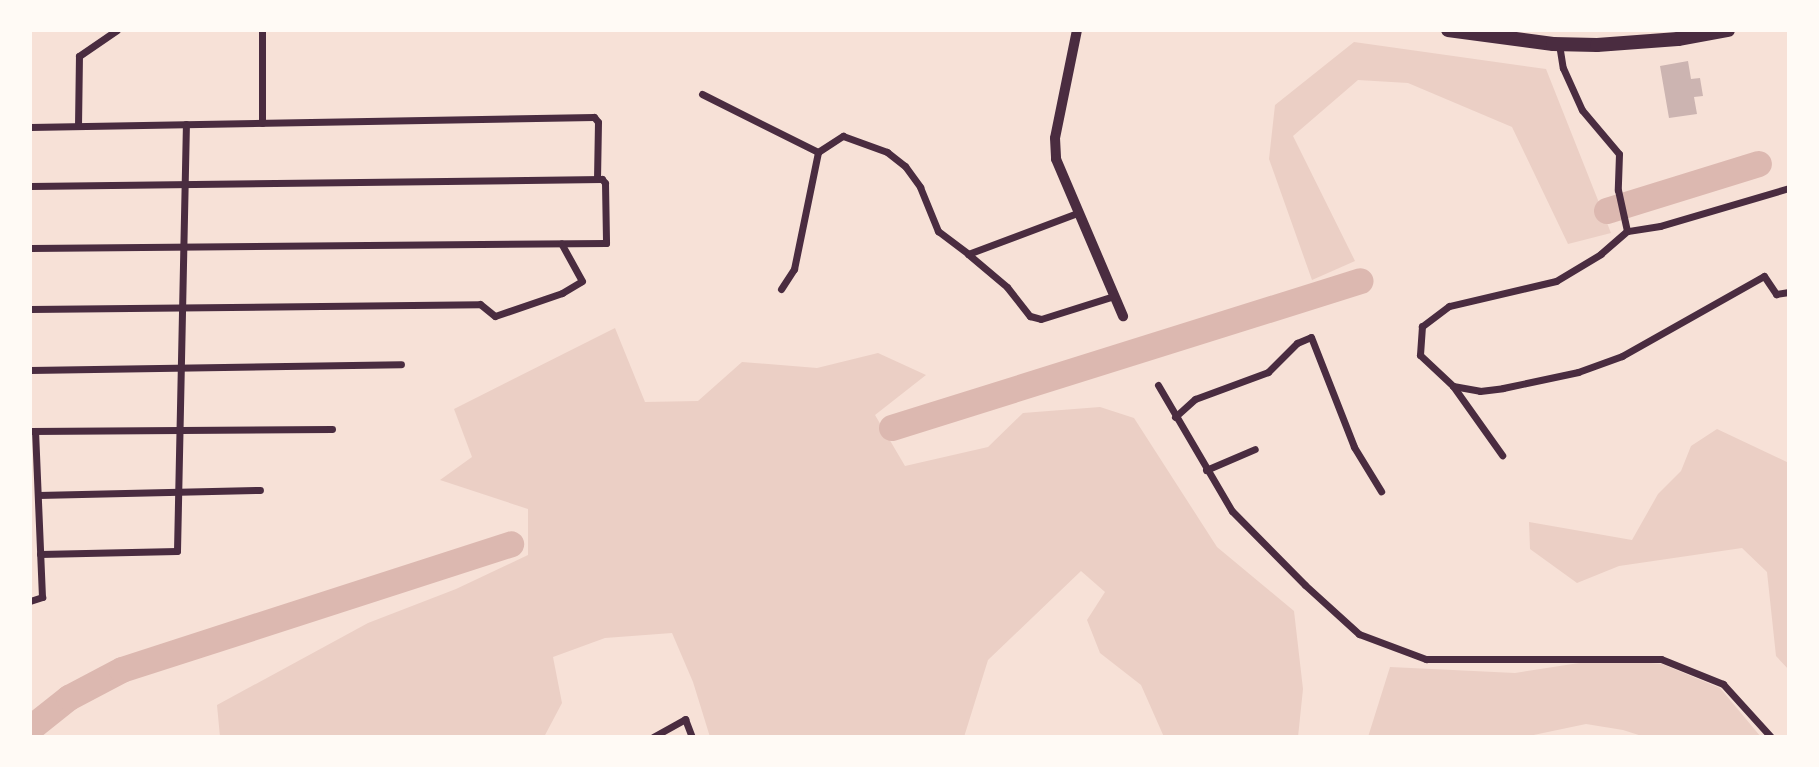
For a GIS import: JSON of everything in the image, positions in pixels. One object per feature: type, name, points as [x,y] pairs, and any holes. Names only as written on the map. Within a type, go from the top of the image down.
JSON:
[{"type":"highway","points":[[1448,30],[1559,44],[1633,43],[1728,30]]},
{"type":"street","points":[[78,126],[79,56],[117,30]]},
{"type":"street","points":[[262,30],[262,123]]},
{"type":"street","points":[[1077,30],[1055,138],[1056,159],[1077,213],[1124,316]]},
{"type":"street","points":[[1559,44],[1563,68],[1582,110],[1619,154],[1618,190],[1627,230]]},
{"type":"street","points":[[702,94],[818,152]]},
{"type":"street","points":[[30,127],[593,117],[598,122],[597,179]]},
{"type":"street","points":[[40,554],[177,551],[186,124]]},
{"type":"street","points":[[781,289],[794,269],[818,152],[843,136],[887,152],[905,166],[920,187],[938,231],[1007,288],[1030,316],[1041,319],[1114,296]]},
{"type":"street","points":[[30,186],[597,179],[605,183],[606,243],[30,248]]},
{"type":"street","points":[[1502,456],[1453,386],[1420,355],[1422,326],[1448,306],[1556,281],[1601,254],[1627,230],[1660,226],[1789,188]]},
{"type":"street","points":[[968,254],[1077,213]]},
{"type":"street","points":[[30,309],[480,304],[495,316],[562,293],[582,281],[561,243]]},
{"type":"street","points":[[1453,386],[1480,391],[1578,372],[1622,356],[1764,276],[1776,294],[1789,292]]},
{"type":"street","points":[[1175,417],[1195,399],[1268,372],[1297,343],[1311,337],[1354,447],[1381,491]]},
{"type":"street","points":[[30,370],[401,364]]},
{"type":"street","points":[[1158,385],[1232,511],[1359,635],[1426,659],[1661,659],[1723,684],[1771,737]]},
{"type":"street","points":[[30,601],[42,597],[38,495],[32,431],[332,429]]},
{"type":"street","points":[[1206,470],[1255,449]]},
{"type":"street","points":[[38,495],[261,490]]},
{"type":"street","points":[[653,737],[685,719],[692,737]]},
{"type":"shaded area","points":[[1354,42],[1546,69],[1611,233],[1568,244],[1512,127],[1408,83],[1358,80],[1293,136],[1355,261],[1312,280],[1269,159],[1275,105]]},
{"type":"shaded area","points":[[615,328],[645,402],[698,401],[742,362],[817,368],[878,353],[926,375],[875,415],[905,466],[988,447],[1023,413],[1100,407],[1134,418],[1217,547],[1294,611],[1303,689],[1298,737],[1164,737],[1141,685],[1100,653],[1087,620],[1105,592],[1081,571],[988,660],[964,737],[710,737],[693,682],[672,633],[605,638],[553,657],[562,703],[544,737],[220,737],[217,705],[368,623],[456,589],[528,555],[528,509],[440,480],[472,457],[454,409]]},
{"type":"shaded area","points":[[1717,429],[1789,463],[1789,670],[1776,656],[1767,572],[1742,548],[1619,566],[1577,583],[1530,549],[1529,522],[1632,540],[1658,494],[1681,471],[1691,446]]},
{"type":"shaded area","points":[[1605,659],[1662,664],[1720,688],[1761,737],[1645,737],[1623,730],[1586,724],[1524,737],[1368,737],[1390,667],[1515,673]]},
{"type":"building","points":[[1688,61],[1691,79],[1700,78],[1703,96],[1694,97],[1697,114],[1669,118],[1660,66]]},
{"type":"waterway","points":[[1607,211],[1759,164]]},
{"type":"waterway","points":[[892,428],[1360,281]]},
{"type":"waterway","points":[[30,729],[69,698],[122,670],[511,544]]}]
